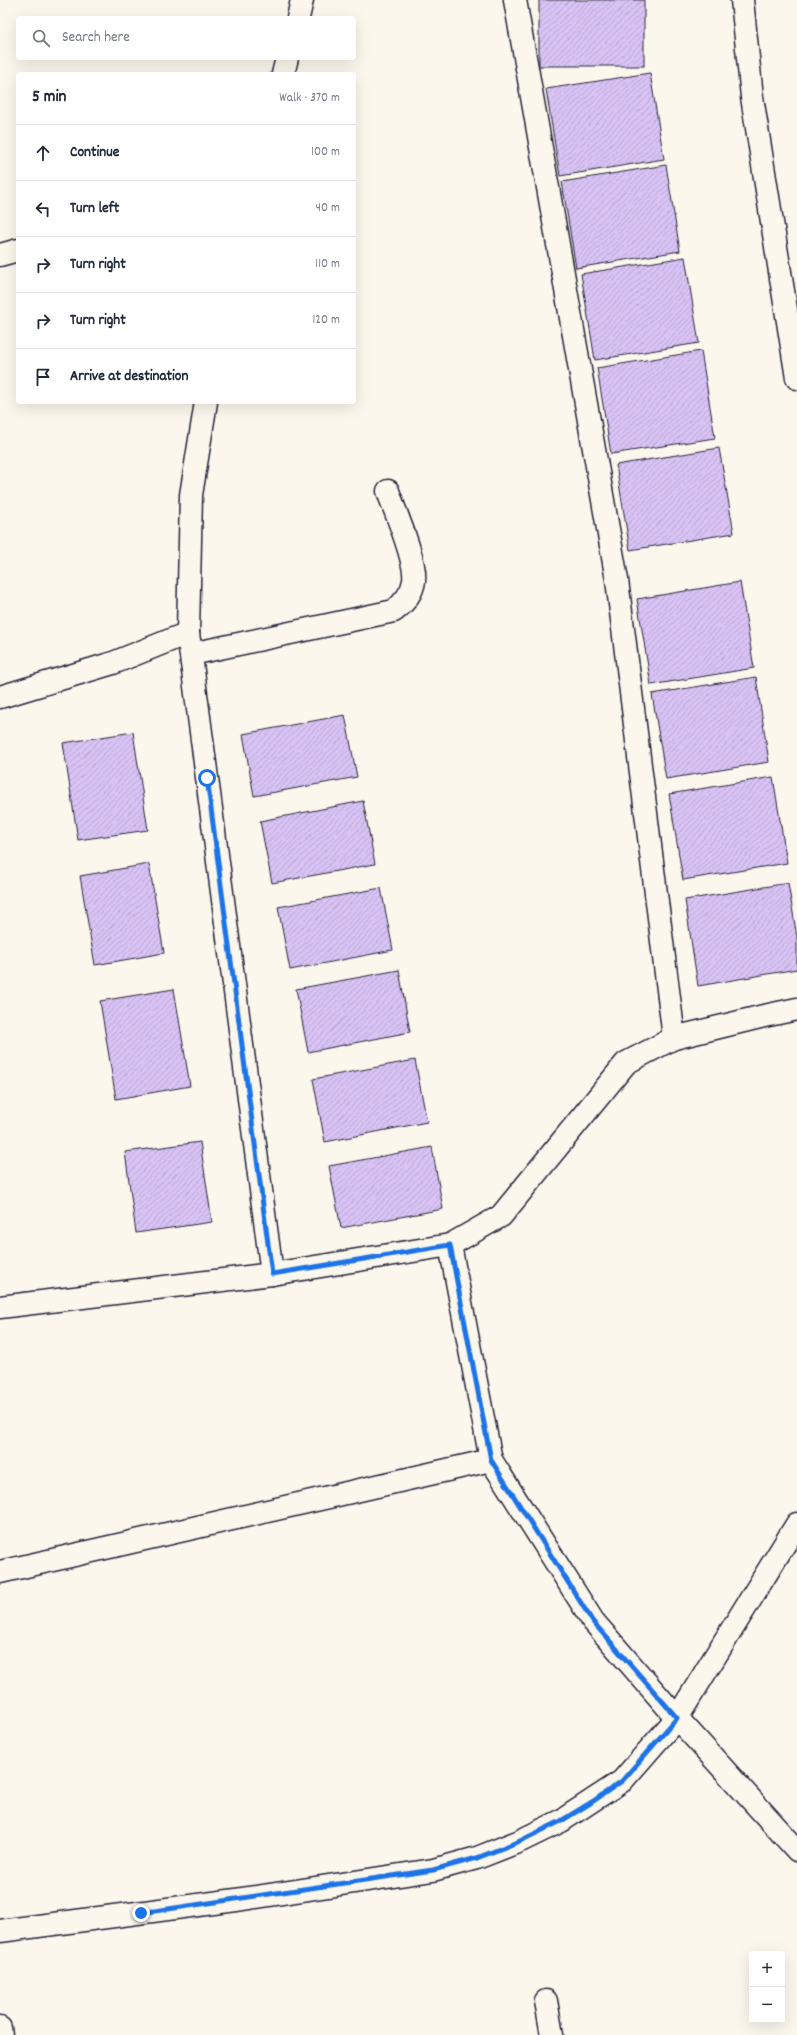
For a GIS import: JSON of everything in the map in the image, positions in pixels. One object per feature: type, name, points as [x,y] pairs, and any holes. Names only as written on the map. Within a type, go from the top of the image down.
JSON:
[{"type":"street","points":[[298,16],[302,0]]},
{"type":"street","points":[[515,0],[617,580],[674,1038]]},
{"type":"street","points":[[742,0],[752,97],[797,378]]},
{"type":"street","points":[[284,72],[286,60]]},
{"type":"street","points":[[0,255],[16,251]]},
{"type":"street","points":[[206,404],[191,495],[189,643],[272,1274]]},
{"type":"street","points":[[0,697],[113,663],[189,643],[394,611],[404,602],[411,591],[414,570],[388,491]]},
{"type":"street","points":[[0,1307],[272,1274],[450,1245],[501,1216],[626,1063],[674,1038],[797,1009]]},
{"type":"street","points":[[450,1245],[491,1460],[593,1622],[677,1718],[797,1850]]},
{"type":"street","points":[[0,1572],[491,1460]]},
{"type":"street","points":[[0,1931],[236,1900],[433,1870],[477,1858],[520,1841],[561,1821],[622,1781],[677,1718],[797,1524]]},
{"type":"street","points":[[546,2001],[552,2035]]},
{"type":"street","points":[[0,2028],[1,2035]]},
{"type":"building","points":[[539,0],[644,0],[644,66],[539,66]]},
{"type":"building","points":[[650,73],[664,159],[560,176],[546,89]]},
{"type":"building","points":[[666,165],[680,251],[576,268],[562,182]]},
{"type":"building","points":[[685,257],[699,343],[595,360],[581,274]]},
{"type":"building","points":[[701,351],[715,438],[611,454],[597,368]]},
{"type":"building","points":[[719,448],[734,533],[630,550],[616,465]]},
{"type":"building","points":[[740,582],[754,668],[651,685],[637,599]]},
{"type":"building","points":[[756,677],[769,762],[666,779],[652,694]]},
{"type":"building","points":[[345,715],[357,777],[254,796],[243,734]]},
{"type":"building","points":[[133,732],[148,830],[78,840],[63,743]]},
{"type":"building","points":[[773,777],[787,863],[683,880],[669,794]]},
{"type":"building","points":[[363,801],[375,864],[272,883],[260,821]]},
{"type":"building","points":[[149,864],[164,953],[95,965],[80,876]]},
{"type":"building","points":[[788,883],[797,937],[797,969],[698,986],[685,900]]},
{"type":"building","points":[[381,888],[393,950],[290,970],[278,907]]},
{"type":"building","points":[[399,970],[410,1032],[308,1052],[296,989]]},
{"type":"building","points":[[174,989],[190,1086],[116,1099],[100,1001]]},
{"type":"building","points":[[415,1060],[427,1122],[325,1142],[313,1079]]},
{"type":"building","points":[[200,1142],[212,1222],[136,1233],[125,1152]]},
{"type":"building","points":[[432,1147],[443,1209],[341,1228],[329,1166]]},
{"type":"route","points":[[141,1913],[433,1870],[477,1858],[520,1841],[561,1821],[622,1781],[677,1718],[593,1622],[491,1460],[450,1245],[272,1274],[207,778]]}]
